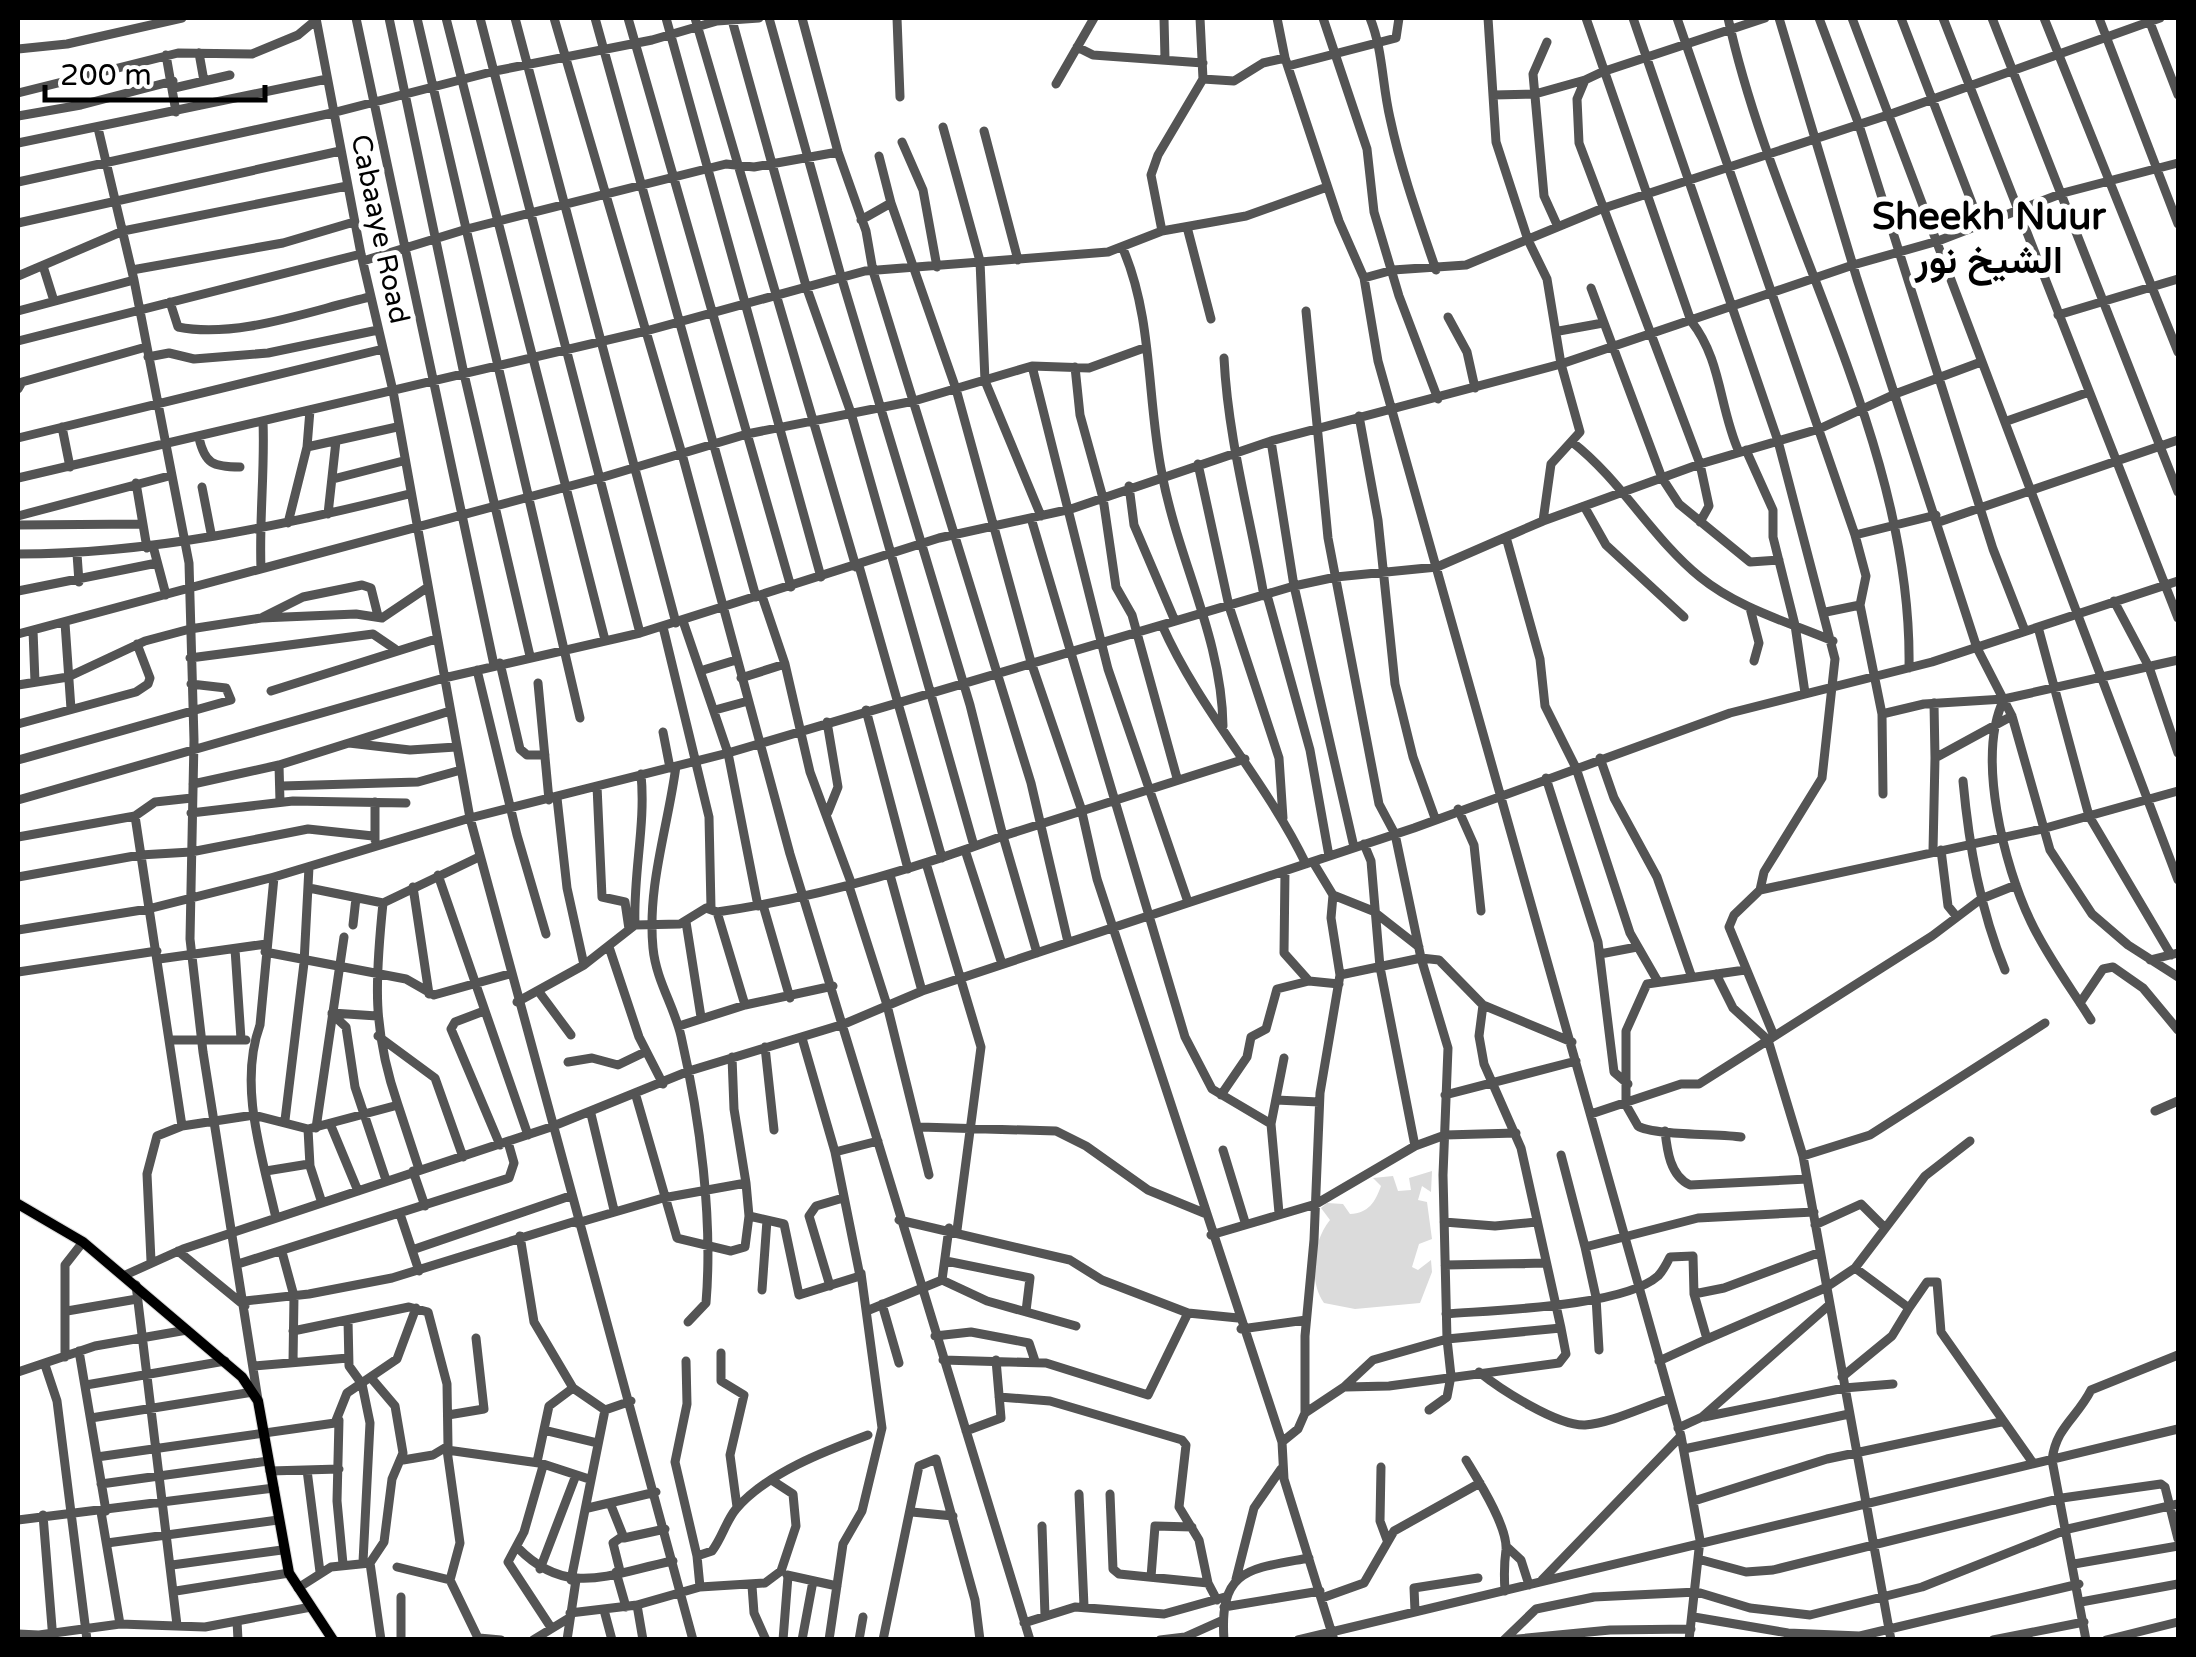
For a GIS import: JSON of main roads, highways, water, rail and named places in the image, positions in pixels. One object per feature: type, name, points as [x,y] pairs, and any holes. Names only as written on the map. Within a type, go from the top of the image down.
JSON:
[{"type":"main road","points":[[18,1204],[83,1242],[136,1285],[225,1361],[255,1397],[289,1573],[333,1640]]},
{"type":"district","name":"Sheekh Nuur الشيخ نور","points":[[1989,239]]}]
